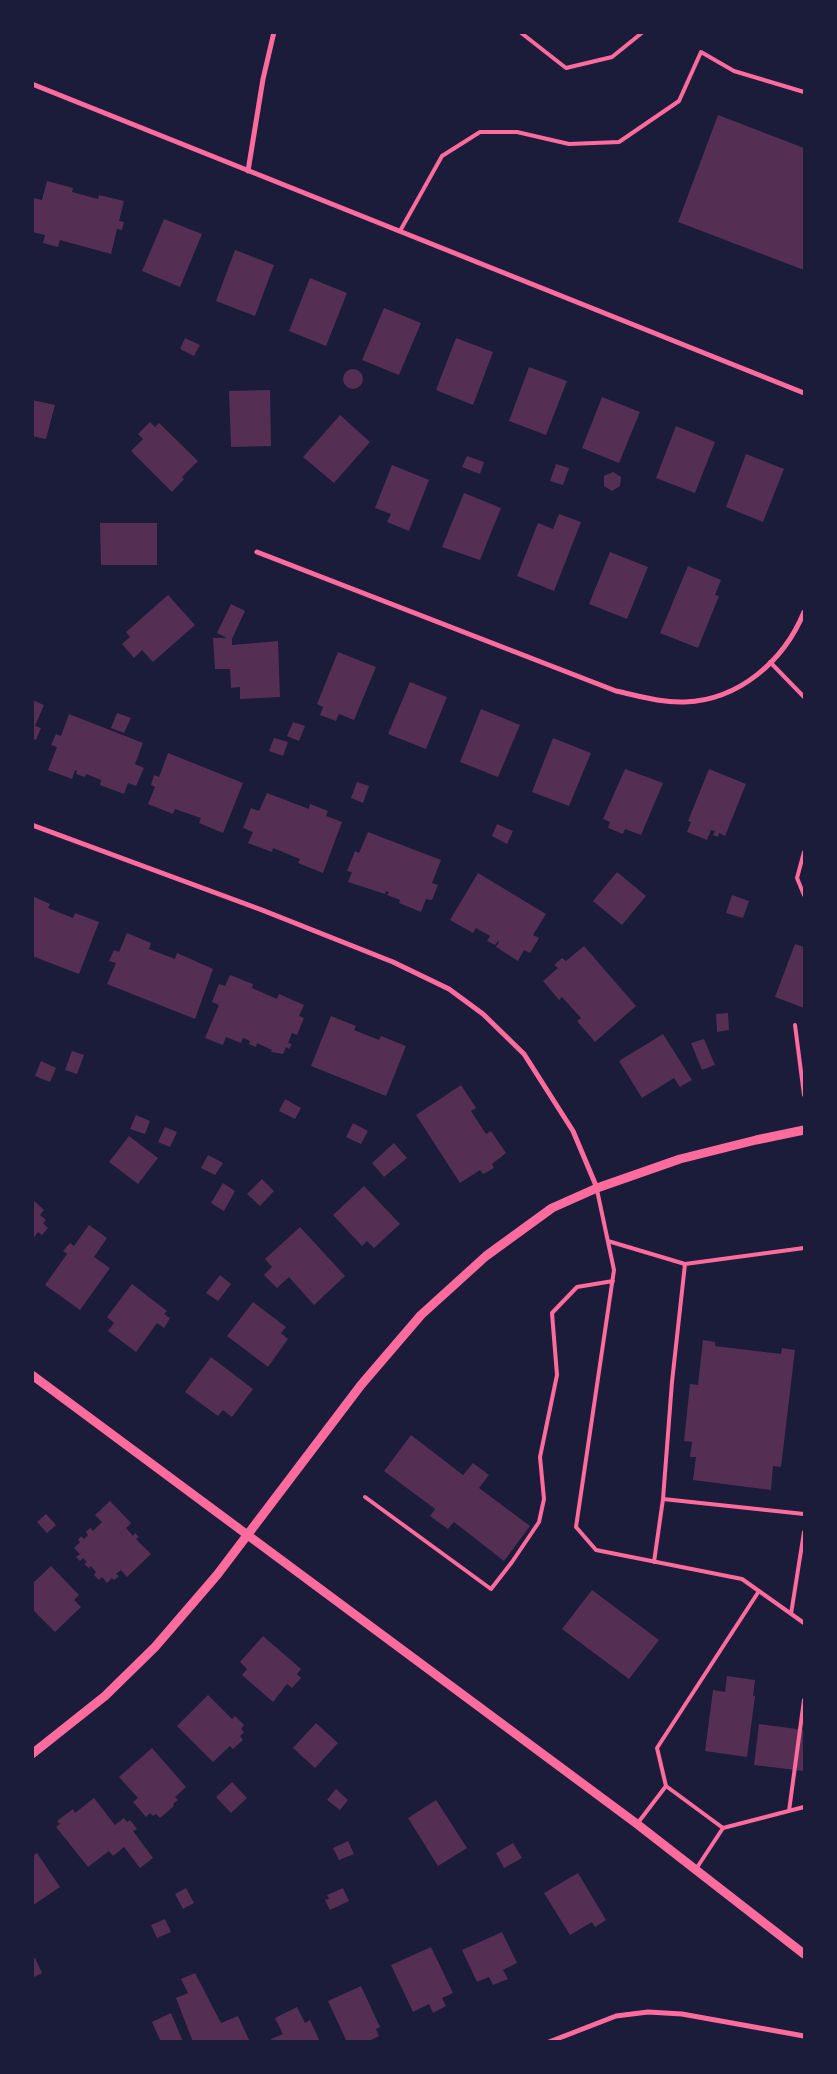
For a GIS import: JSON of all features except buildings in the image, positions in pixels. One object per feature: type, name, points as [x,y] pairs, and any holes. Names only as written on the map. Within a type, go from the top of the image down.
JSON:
[{"type":"street","points":[[248,171],[274,32]]},
{"type":"street","points":[[32,84],[804,393]]},
{"type":"street","points":[[257,552],[616,691],[652,700],[685,702],[713,698],[740,688],[759,674],[782,650],[798,626],[804,612]]},
{"type":"street","points":[[32,825],[262,910],[385,958],[449,989],[483,1014],[524,1054],[573,1131],[597,1188]]},
{"type":"street","points":[[32,1754],[105,1696],[154,1647],[217,1575],[361,1385],[421,1315],[486,1256],[552,1208],[597,1188],[680,1159],[804,1130]]},
{"type":"street","points":[[32,1374],[637,1824],[804,1954]]},
{"type":"street","points":[[549,2042],[616,2016],[648,2012],[682,2014],[804,2036]]},
{"type":"lane","points":[[520,32],[566,68],[612,57],[643,32]]},
{"type":"lane","points":[[400,231],[442,156],[480,132],[517,132],[569,144],[619,142],[679,101],[701,52],[734,71],[804,92]]},
{"type":"lane","points":[[770,662],[804,696]]},
{"type":"lane","points":[[804,852],[797,878],[804,895]]},
{"type":"lane","points":[[794,1026],[804,1095]]},
{"type":"lane","points":[[597,1188],[614,1270],[576,1526],[596,1550],[742,1579],[804,1623]]},
{"type":"lane","points":[[608,1241],[685,1264],[804,1248]]},
{"type":"lane","points":[[654,1562],[663,1499],[672,1382],[685,1264]]},
{"type":"lane","points":[[365,1497],[491,1589],[539,1522],[544,1499],[540,1458],[557,1374],[552,1313],[577,1287],[613,1281]]},
{"type":"lane","points":[[663,1499],[804,1514]]},
{"type":"lane","points":[[791,1614],[804,1532]]},
{"type":"lane","points":[[723,1828],[666,1786],[657,1748],[759,1591]]},
{"type":"lane","points":[[789,1811],[804,1700]]},
{"type":"lane","points":[[637,1824],[666,1786]]},
{"type":"lane","points":[[696,1869],[723,1828],[804,1807]]}]
